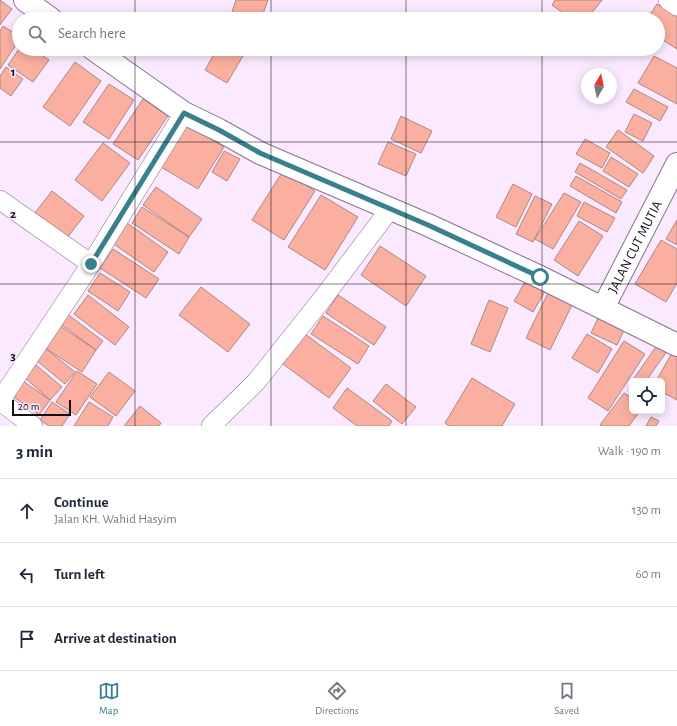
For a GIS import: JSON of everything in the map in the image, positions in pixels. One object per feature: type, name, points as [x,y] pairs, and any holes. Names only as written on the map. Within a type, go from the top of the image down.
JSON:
[{"type":"street","points":[[25,0],[41,12]]},
{"type":"street","points":[[668,0],[677,6]]},
{"type":"street","points":[[103,56],[184,113],[219,130],[260,153],[390,209],[540,277],[677,345]]},
{"type":"street","points":[[33,426],[0,401],[91,264],[184,113]]},
{"type":"street","name":"JALAN CUT MUTIA","points":[[603,308],[677,164]]},
{"type":"street","points":[[0,200],[91,264]]},
{"type":"street","points":[[211,426],[256,382],[323,298],[390,209]]},
{"type":"building","points":[[0,0],[12,9],[0,25]]},
{"type":"building","points":[[236,0],[268,0],[264,12],[232,12]]},
{"type":"building","points":[[555,0],[602,0],[593,12],[562,12],[552,5]]},
{"type":"building","points":[[657,4],[677,17],[677,49],[665,41],[665,12],[652,12]]},
{"type":"building","points":[[3,26],[12,32],[12,51],[0,69],[0,31]]},
{"type":"building","points":[[14,56],[43,56],[49,60],[33,82],[8,65]]},
{"type":"building","points":[[213,56],[243,56],[227,83],[205,70]]},
{"type":"building","points":[[654,56],[677,68],[677,104],[638,83]]},
{"type":"building","points":[[75,62],[101,81],[70,126],[43,107]]},
{"type":"building","points":[[6,67],[23,79],[11,96],[0,88],[0,76]]},
{"type":"building","points":[[109,84],[134,100],[109,139],[83,122]]},
{"type":"building","points":[[634,89],[668,107],[660,121],[626,102]]},
{"type":"building","points":[[143,99],[168,116],[138,160],[113,144]]},
{"type":"building","points":[[634,114],[652,123],[643,141],[625,132]]},
{"type":"building","points":[[401,116],[432,131],[421,153],[391,139]]},
{"type":"building","points":[[187,125],[224,147],[198,189],[161,167]]},
{"type":"building","points":[[618,130],[654,156],[643,173],[606,147]]},
{"type":"building","points":[[585,139],[610,153],[602,168],[576,154]]},
{"type":"building","points":[[388,142],[416,154],[406,176],[378,164]]},
{"type":"building","points":[[103,143],[130,163],[102,201],[75,180]]},
{"type":"building","points":[[224,151],[240,159],[227,181],[212,172]]},
{"type":"building","points":[[611,157],[638,174],[629,187],[603,171]]},
{"type":"building","points":[[580,163],[627,190],[621,199],[575,172]]},
{"type":"building","points":[[283,171],[315,191],[284,240],[252,220]]},
{"type":"building","points":[[576,176],[622,202],[616,213],[570,186]]},
{"type":"building","points":[[513,184],[532,194],[516,227],[496,217]]},
{"type":"building","points":[[156,187],[202,219],[189,237],[143,205]]},
{"type":"building","points":[[52,191],[84,216],[66,239],[34,214]]},
{"type":"building","points":[[564,193],[581,202],[553,249],[535,239]]},
{"type":"building","points":[[321,195],[358,217],[325,270],[288,247]]},
{"type":"building","points":[[535,196],[552,204],[533,242],[516,234]]},
{"type":"building","points":[[584,202],[615,218],[607,232],[577,216]]},
{"type":"building","points":[[142,207],[189,237],[179,254],[132,223]]},
{"type":"building","points":[[123,220],[168,252],[154,272],[108,240]]},
{"type":"building","points":[[677,220],[677,245],[666,239]]},
{"type":"building","points":[[579,221],[603,236],[578,276],[554,260]]},
{"type":"building","points":[[661,240],[677,249],[677,283],[666,302],[635,284]]},
{"type":"building","points":[[380,246],[426,276],[406,306],[361,275]]},
{"type":"building","points":[[113,249],[159,279],[146,298],[100,268]]},
{"type":"building","points":[[100,273],[130,292],[118,311],[88,291]]},
{"type":"building","points":[[528,277],[547,288],[533,312],[514,301]]},
{"type":"building","points":[[201,287],[250,324],[228,352],[179,315]]},
{"type":"building","points":[[548,293],[572,305],[550,350],[526,338]]},
{"type":"building","points":[[88,295],[129,327],[115,345],[74,314]]},
{"type":"building","points":[[338,295],[386,327],[374,345],[326,313]]},
{"type":"building","points":[[489,300],[508,308],[490,352],[471,344]]},
{"type":"building","points":[[62,310],[103,341],[96,350],[55,320]]},
{"type":"building","points":[[602,310],[628,322],[617,345],[591,333]]},
{"type":"building","points":[[323,316],[369,346],[358,364],[311,334]]},
{"type":"building","points":[[60,326],[96,350],[82,372],[45,348]]},
{"type":"building","points":[[305,334],[351,368],[329,398],[283,364]]},
{"type":"building","points":[[587,334],[612,349],[598,373],[572,358]]},
{"type":"building","points":[[624,341],[645,354],[608,411],[588,398]]},
{"type":"building","points":[[660,341],[670,347],[648,378],[634,378]]},
{"type":"building","points":[[45,348],[75,372],[65,384],[36,360]]},
{"type":"building","points":[[673,351],[677,353],[677,400],[665,394],[665,378],[658,378]]},
{"type":"building","points":[[36,365],[62,387],[50,400],[25,378]]},
{"type":"building","points":[[77,371],[97,384],[76,415],[56,402]]},
{"type":"building","points":[[109,372],[135,391],[116,416],[90,397]]},
{"type":"building","points":[[17,377],[50,400],[39,415],[7,392]]},
{"type":"building","points":[[472,378],[515,404],[502,426],[449,426],[445,423]]},
{"type":"building","points":[[386,384],[416,407],[402,424],[373,401]]},
{"type":"building","points":[[347,388],[392,421],[389,426],[357,426],[333,408]]},
{"type":"building","points":[[624,393],[629,396],[629,414],[638,414],[629,426],[600,425]]},
{"type":"building","points":[[52,402],[70,414],[62,426],[49,426],[40,420]]},
{"type":"building","points":[[89,402],[113,417],[108,426],[74,426]]},
{"type":"building","points":[[140,406],[161,423],[159,426],[124,426]]},
{"type":"building","points":[[651,417],[659,421],[656,426],[646,426]]},
{"type":"route","points":[[91,264],[184,113],[219,130],[260,153],[428,225],[540,277]]}]
